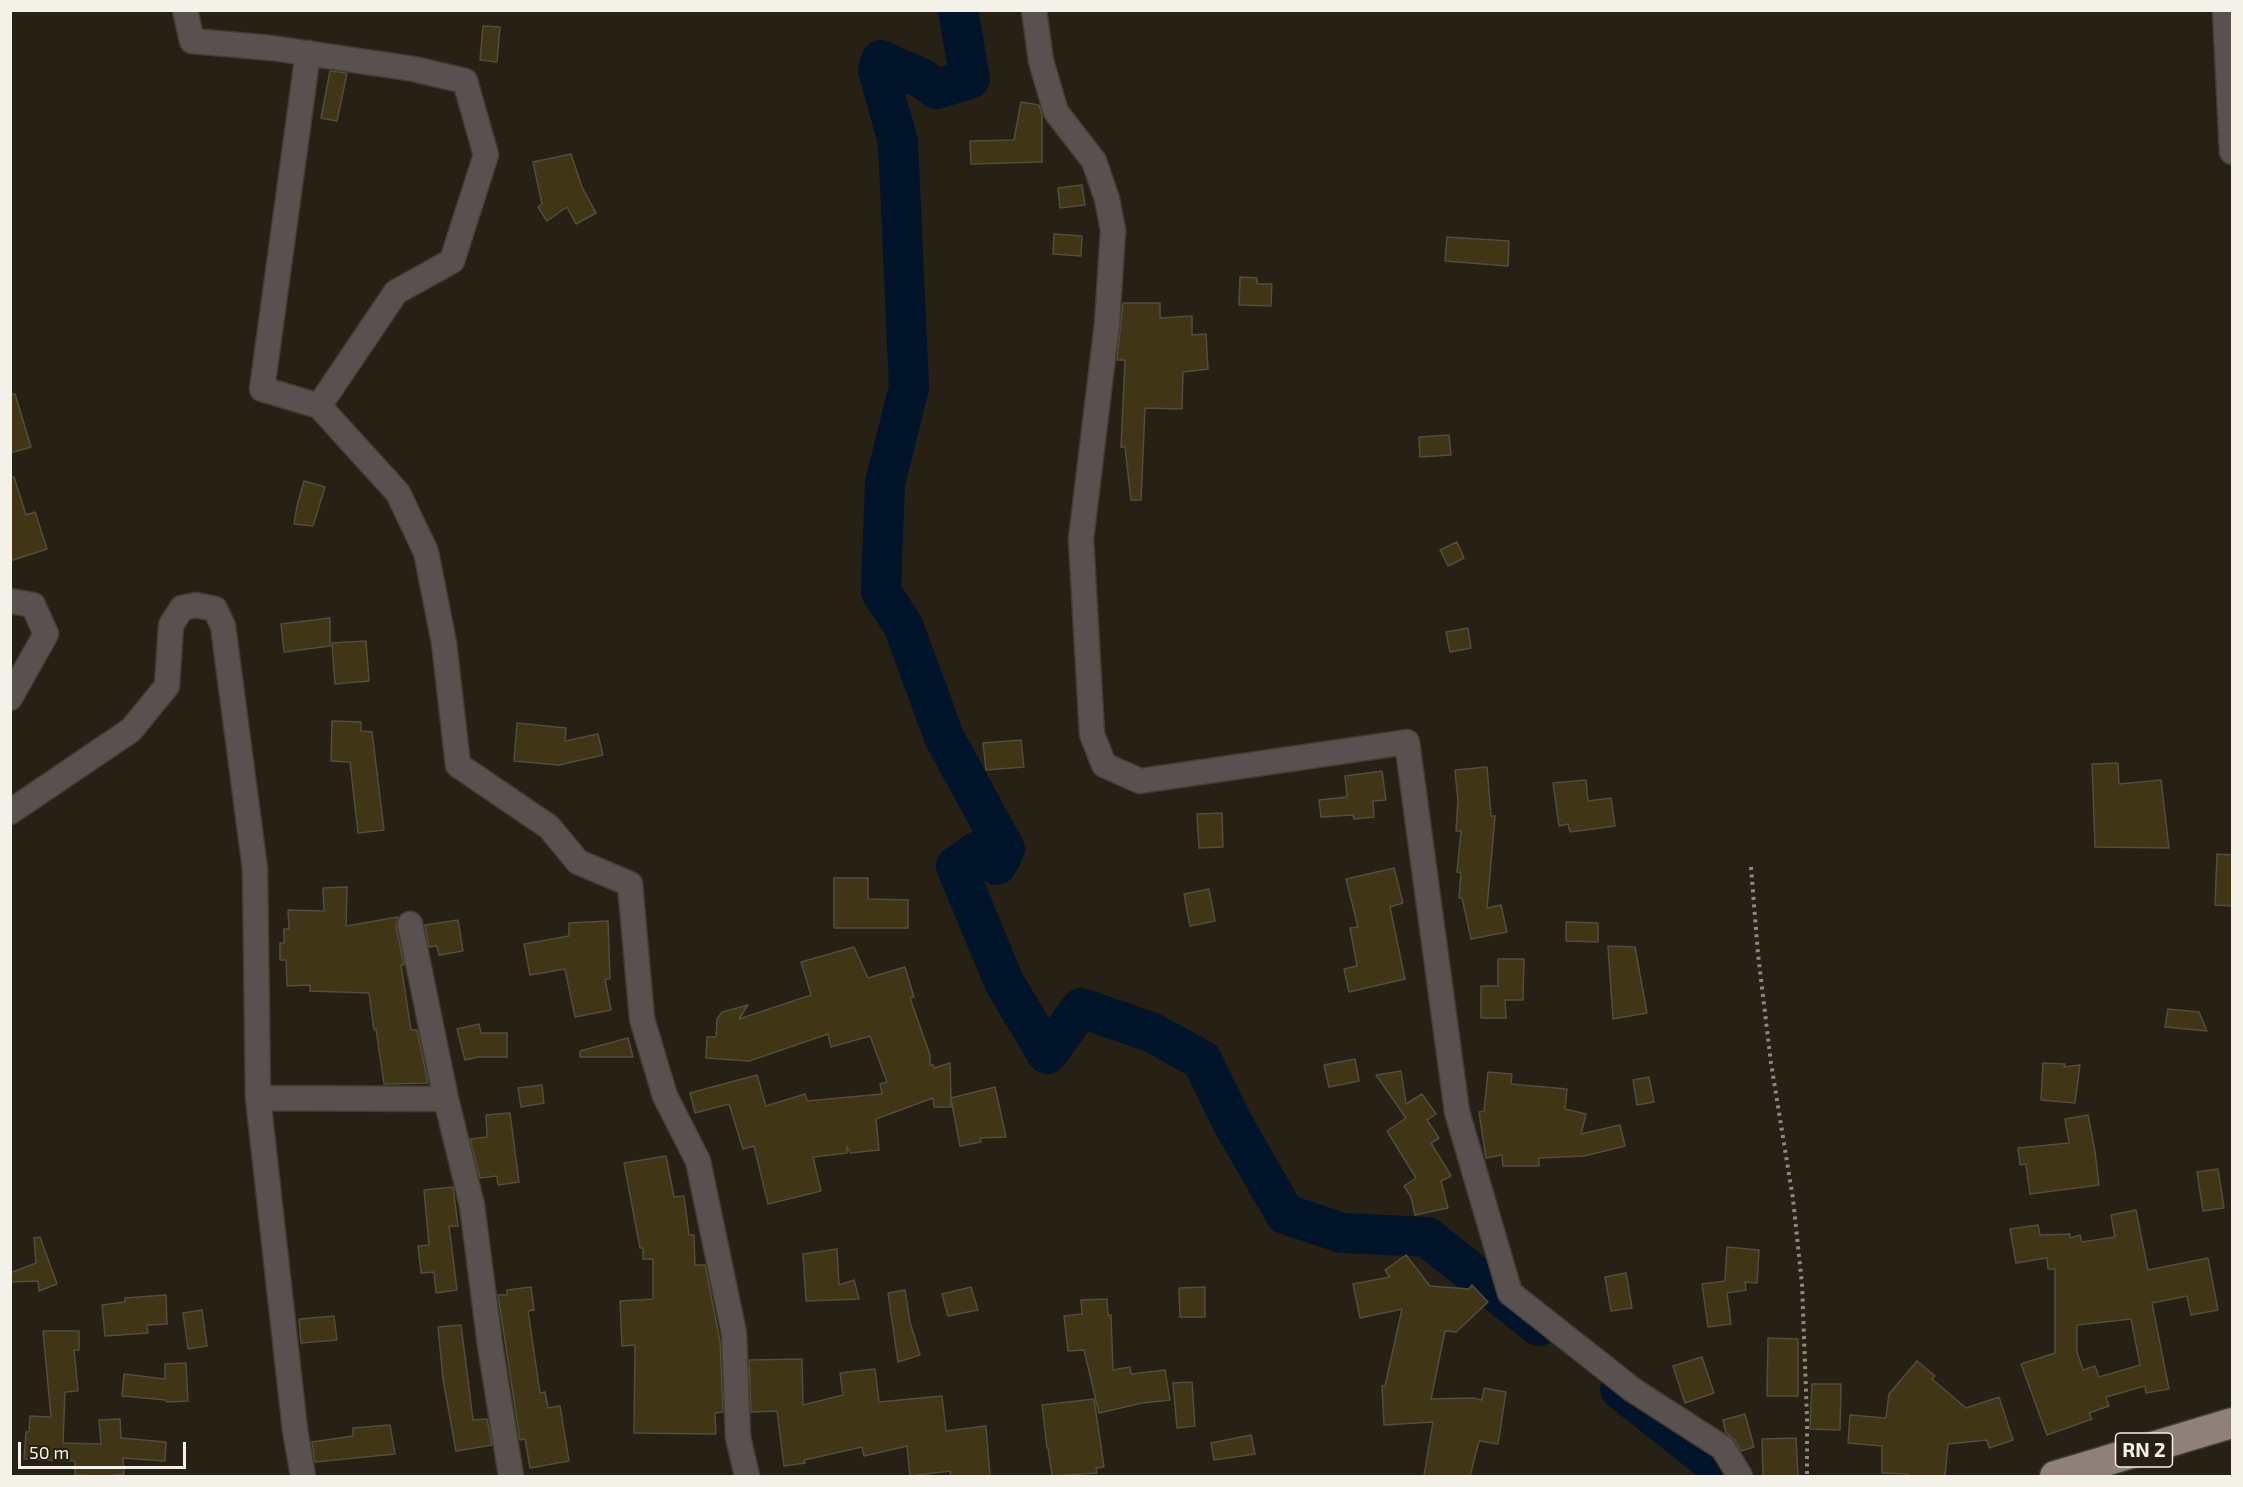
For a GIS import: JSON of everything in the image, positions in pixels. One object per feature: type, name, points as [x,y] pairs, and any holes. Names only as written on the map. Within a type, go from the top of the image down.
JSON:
[{"type":"main road","name":"RN 2","points":[[2055,1476],[2232,1424]]},
{"type":"street","points":[[184,10],[192,41],[308,53],[414,69],[465,81],[486,155],[453,261],[396,292],[319,406]]},
{"type":"street","points":[[1034,10],[1041,61],[1056,112],[1094,161],[1107,199],[1113,230],[1107,324],[1081,539],[1092,734],[1104,765],[1140,782],[1407,742],[1457,1112],[1510,1293],[1633,1390],[1723,1448],[1740,1476]]},
{"type":"street","points":[[2225,10],[2232,152]]},
{"type":"street","points":[[308,53],[262,389],[319,406],[398,493],[426,552],[444,644],[458,765],[549,827],[578,862],[630,884],[642,1019],[665,1096],[698,1161],[734,1333],[738,1437],[747,1476]]},
{"type":"street","points":[[10,601],[33,605],[46,634],[10,698]]},
{"type":"street","points":[[10,812],[132,729],[167,687],[171,625],[182,608],[196,605],[215,609],[223,626],[255,869],[258,1098],[295,1431],[303,1476]]},
{"type":"street","points":[[410,924],[446,1099],[472,1205],[510,1476]]},
{"type":"street","points":[[258,1098],[446,1099]]},
{"type":"path","points":[[1751,867],[1758,954],[1771,1063],[1793,1199],[1802,1284],[1807,1476]]},
{"type":"building","points":[[483,26],[500,27],[497,62],[480,60]]},
{"type":"building","points":[[330,71],[347,73],[337,121],[321,118]]},
{"type":"building","points":[[1021,102],[1039,105],[1042,115],[1042,162],[971,164],[970,141],[1014,140]]},
{"type":"building","points":[[571,154],[582,187],[596,213],[576,224],[567,207],[547,221],[538,207],[542,204],[533,162]]},
{"type":"building","points":[[1082,185],[1085,205],[1060,208],[1058,188]]},
{"type":"building","points":[[1054,234],[1082,236],[1081,256],[1053,254]]},
{"type":"building","points":[[1447,237],[1509,241],[1508,266],[1445,261]]},
{"type":"building","points":[[1240,277],[1257,278],[1257,284],[1272,284],[1271,306],[1239,305]]},
{"type":"building","points":[[1123,303],[1160,303],[1160,318],[1192,316],[1192,335],[1206,334],[1208,369],[1183,372],[1182,409],[1145,408],[1141,500],[1131,500],[1125,447],[1121,447],[1125,360],[1117,360]]},
{"type":"building","points":[[10,394],[15,394],[31,447],[10,453]]},
{"type":"building","points":[[1449,435],[1451,455],[1420,457],[1419,437]]},
{"type":"building","points":[[14,477],[26,515],[35,512],[47,549],[10,561],[10,478]]},
{"type":"building","points":[[304,481],[325,487],[313,526],[294,524]]},
{"type":"building","points":[[1457,542],[1464,558],[1448,566],[1440,550]]},
{"type":"building","points":[[330,618],[330,646],[284,652],[281,624]]},
{"type":"building","points":[[1468,628],[1471,648],[1450,652],[1446,632]]},
{"type":"building","points":[[366,641],[369,681],[335,684],[332,643]]},
{"type":"building","points":[[332,721],[361,722],[361,731],[372,732],[384,830],[358,833],[350,762],[331,761]]},
{"type":"building","points":[[517,723],[566,728],[565,741],[598,734],[603,755],[559,765],[514,761]]},
{"type":"building","points":[[1021,740],[1024,767],[986,770],[983,743]]},
{"type":"building","points":[[2118,763],[2119,784],[2161,780],[2169,848],[2095,847],[2092,764]]},
{"type":"building","points":[[1487,767],[1491,816],[1495,816],[1487,908],[1501,905],[1507,932],[1471,939],[1462,898],[1459,898],[1461,873],[1457,872],[1461,831],[1456,831],[1458,801],[1455,770]]},
{"type":"building","points":[[1382,771],[1386,800],[1373,801],[1374,817],[1354,819],[1353,815],[1321,817],[1319,800],[1347,797],[1345,776]]},
{"type":"building","points":[[1586,780],[1588,801],[1611,798],[1615,826],[1570,832],[1568,824],[1559,826],[1553,783]]},
{"type":"building","points":[[1222,813],[1223,847],[1199,848],[1197,814]]},
{"type":"building","points":[[2217,854],[2232,855],[2232,906],[2215,905]]},
{"type":"building","points":[[1394,868],[1403,903],[1390,907],[1405,979],[1349,992],[1344,969],[1357,966],[1350,928],[1358,927],[1346,879]]},
{"type":"building","points":[[834,878],[868,878],[868,899],[908,900],[908,928],[834,928]]},
{"type":"building","points":[[347,887],[346,926],[398,917],[396,927],[404,965],[401,965],[411,1030],[417,1030],[428,1083],[384,1084],[369,993],[310,991],[310,985],[287,986],[286,960],[280,960],[280,943],[284,943],[284,929],[289,929],[288,910],[324,911],[323,888]]},
{"type":"building","points":[[1209,889],[1215,921],[1190,926],[1184,894]]},
{"type":"building","points":[[458,920],[463,951],[439,955],[437,946],[429,947],[425,925]]},
{"type":"building","points":[[608,921],[610,979],[605,979],[611,1010],[575,1017],[565,969],[530,975],[524,944],[569,936],[569,923]]},
{"type":"building","points":[[1566,922],[1598,923],[1598,942],[1566,941]]},
{"type":"building","points":[[1608,946],[1635,947],[1647,1013],[1613,1019]]},
{"type":"building","points":[[854,947],[868,978],[905,967],[914,997],[910,998],[930,1055],[930,1065],[934,1068],[950,1063],[951,1098],[995,1087],[1006,1137],[980,1138],[981,1142],[960,1146],[951,1099],[951,1107],[934,1107],[933,1098],[876,1119],[879,1150],[850,1153],[847,1146],[847,1153],[813,1157],[821,1191],[768,1204],[754,1146],[743,1149],[729,1104],[695,1113],[690,1093],[757,1075],[766,1106],[805,1094],[807,1101],[882,1094],[880,1084],[887,1082],[870,1036],[831,1047],[828,1034],[749,1061],[706,1058],[707,1037],[716,1037],[717,1019],[722,1012],[748,1005],[739,1019],[811,995],[801,962]]},
{"type":"building","points":[[1498,959],[1524,959],[1523,1000],[1505,1000],[1506,1018],[1481,1018],[1481,986],[1498,986]]},
{"type":"building","points":[[2168,1009],[2199,1012],[2207,1031],[2165,1027]]},
{"type":"building","points":[[479,1024],[481,1033],[507,1033],[507,1057],[478,1057],[465,1060],[457,1029]]},
{"type":"building","points":[[628,1038],[633,1057],[580,1057],[580,1051]]},
{"type":"building","points":[[1355,1059],[1359,1081],[1329,1087],[1324,1065]]},
{"type":"building","points":[[2043,1063],[2065,1064],[2064,1067],[2080,1065],[2075,1103],[2041,1100]]},
{"type":"building","points":[[1401,1071],[1406,1104],[1422,1094],[1436,1114],[1427,1120],[1439,1138],[1431,1143],[1451,1176],[1441,1181],[1448,1208],[1415,1215],[1411,1197],[1404,1186],[1416,1178],[1387,1131],[1406,1118],[1376,1075]]},
{"type":"building","points":[[1488,1072],[1512,1074],[1511,1084],[1567,1089],[1565,1109],[1586,1114],[1581,1134],[1620,1125],[1625,1146],[1584,1156],[1539,1158],[1539,1166],[1503,1166],[1502,1155],[1486,1158],[1479,1112],[1484,1111]]},
{"type":"building","points":[[1649,1077],[1654,1102],[1637,1105],[1633,1080]]},
{"type":"building","points":[[542,1085],[544,1103],[521,1107],[518,1088]]},
{"type":"building","points":[[510,1113],[519,1182],[498,1185],[497,1176],[480,1178],[470,1139],[487,1137],[486,1115]]},
{"type":"building","points":[[2088,1115],[2099,1185],[2030,1194],[2026,1164],[2020,1165],[2018,1148],[2069,1143],[2065,1119]]},
{"type":"building","points":[[666,1156],[674,1197],[684,1196],[689,1235],[694,1235],[695,1265],[705,1265],[720,1341],[723,1412],[715,1413],[716,1434],[634,1433],[635,1345],[622,1346],[620,1301],[653,1299],[653,1259],[643,1259],[643,1248],[640,1248],[624,1163]]},
{"type":"building","points":[[2218,1169],[2224,1208],[2203,1211],[2197,1172]]},
{"type":"building","points":[[453,1187],[458,1226],[449,1226],[457,1290],[436,1293],[434,1272],[421,1273],[418,1246],[429,1245],[424,1190]]},
{"type":"building","points":[[2136,1210],[2148,1270],[2208,1258],[2218,1310],[2191,1315],[2187,1296],[2152,1303],[2169,1389],[2146,1393],[2145,1386],[2106,1397],[2109,1406],[2089,1413],[2092,1419],[2047,1435],[2021,1364],[2055,1353],[2055,1269],[2048,1269],[2047,1258],[2016,1263],[2010,1229],[2038,1225],[2040,1235],[2070,1234],[2070,1238],[2080,1235],[2082,1242],[2115,1237],[2111,1215]],"holes":[[[2131,1319],[2140,1365],[2099,1377],[2095,1366],[2083,1370],[2077,1352],[2077,1325]]]},
{"type":"building","points":[[40,1237],[57,1284],[39,1291],[38,1281],[10,1282],[10,1273],[36,1263],[34,1238]]},
{"type":"building","points":[[1727,1247],[1759,1250],[1757,1283],[1745,1282],[1746,1290],[1727,1293],[1731,1324],[1708,1327],[1702,1284],[1725,1281]]},
{"type":"building","points":[[837,1249],[839,1285],[854,1280],[859,1299],[806,1301],[803,1254]]},
{"type":"building","points":[[1406,1255],[1430,1286],[1469,1289],[1472,1285],[1488,1302],[1456,1332],[1445,1331],[1431,1399],[1472,1398],[1482,1400],[1484,1388],[1506,1392],[1498,1444],[1479,1441],[1470,1476],[1424,1476],[1433,1422],[1384,1425],[1382,1386],[1385,1386],[1402,1309],[1360,1318],[1353,1284],[1390,1277],[1385,1270]]},
{"type":"building","points":[[1626,1273],[1632,1308],[1611,1311],[1605,1277]]},
{"type":"building","points":[[531,1287],[534,1310],[528,1311],[540,1393],[545,1392],[548,1408],[560,1406],[569,1461],[530,1468],[525,1439],[520,1440],[498,1295],[507,1295],[507,1290]]},
{"type":"building","points":[[971,1287],[978,1310],[948,1316],[942,1294]]},
{"type":"building","points":[[1205,1287],[1205,1317],[1180,1317],[1179,1288]]},
{"type":"building","points":[[905,1290],[910,1322],[920,1355],[898,1362],[888,1293]]},
{"type":"building","points":[[166,1295],[167,1324],[147,1325],[148,1333],[105,1336],[102,1305],[125,1302],[125,1298]]},
{"type":"building","points":[[1107,1299],[1108,1315],[1111,1315],[1113,1370],[1130,1367],[1131,1374],[1165,1370],[1170,1400],[1142,1403],[1099,1413],[1084,1350],[1068,1351],[1064,1316],[1082,1314],[1081,1300]]},
{"type":"building","points":[[202,1310],[207,1346],[188,1349],[183,1313]]},
{"type":"building","points":[[334,1316],[337,1340],[301,1343],[299,1319]]},
{"type":"building","points":[[461,1325],[473,1420],[487,1419],[492,1445],[456,1451],[443,1379],[438,1327]]},
{"type":"building","points":[[43,1331],[79,1331],[79,1350],[74,1350],[78,1391],[65,1392],[63,1443],[101,1444],[99,1420],[120,1419],[121,1438],[166,1442],[165,1461],[123,1458],[124,1474],[104,1476],[75,1475],[75,1461],[24,1459],[30,1416],[51,1417]]},
{"type":"building","points":[[1768,1338],[1798,1339],[1798,1396],[1767,1396]]},
{"type":"building","points":[[1702,1357],[1714,1393],[1685,1403],[1673,1366]]},
{"type":"building","points":[[802,1359],[803,1405],[843,1395],[840,1373],[875,1369],[879,1402],[942,1396],[946,1431],[986,1426],[990,1476],[951,1476],[950,1471],[910,1476],[907,1446],[864,1456],[862,1447],[804,1460],[805,1463],[784,1466],[777,1411],[751,1412],[749,1360]]},
{"type":"building","points":[[1917,1361],[1935,1376],[1932,1379],[1966,1408],[1999,1397],[2013,1440],[1989,1448],[1987,1440],[1948,1444],[1945,1476],[1882,1473],[1882,1446],[1848,1443],[1850,1415],[1886,1418],[1889,1394]]},
{"type":"building","points":[[186,1363],[188,1401],[167,1402],[166,1400],[122,1396],[124,1374],[165,1379],[165,1364]]},
{"type":"building","points":[[1192,1382],[1195,1426],[1177,1428],[1173,1383]]},
{"type":"building","points":[[1812,1384],[1841,1384],[1840,1430],[1810,1429]]},
{"type":"building","points":[[1094,1399],[1104,1467],[1096,1468],[1097,1473],[1052,1476],[1042,1405]]},
{"type":"building","points":[[1745,1414],[1754,1447],[1741,1451],[1735,1440],[1726,1433],[1723,1420]]},
{"type":"building","points":[[390,1425],[395,1454],[315,1462],[312,1442],[353,1436],[353,1428]]},
{"type":"building","points":[[1251,1435],[1255,1454],[1214,1460],[1211,1443]]},
{"type":"building","points":[[1796,1438],[1798,1476],[1763,1476],[1762,1439]]},
{"type":"waterway","points":[[958,10],[970,79],[936,89],[923,79],[881,60],[878,70],[898,142],[909,387],[885,483],[881,592],[903,625],[944,737],[1005,849],[997,865],[978,851],[956,866],[1004,982],[1047,1054],[1081,1008],[1151,1032],[1202,1060],[1232,1122],[1285,1214],[1342,1233],[1427,1237],[1539,1326]]},
{"type":"waterway","points":[[1620,1389],[1712,1462],[1721,1476]]}]
